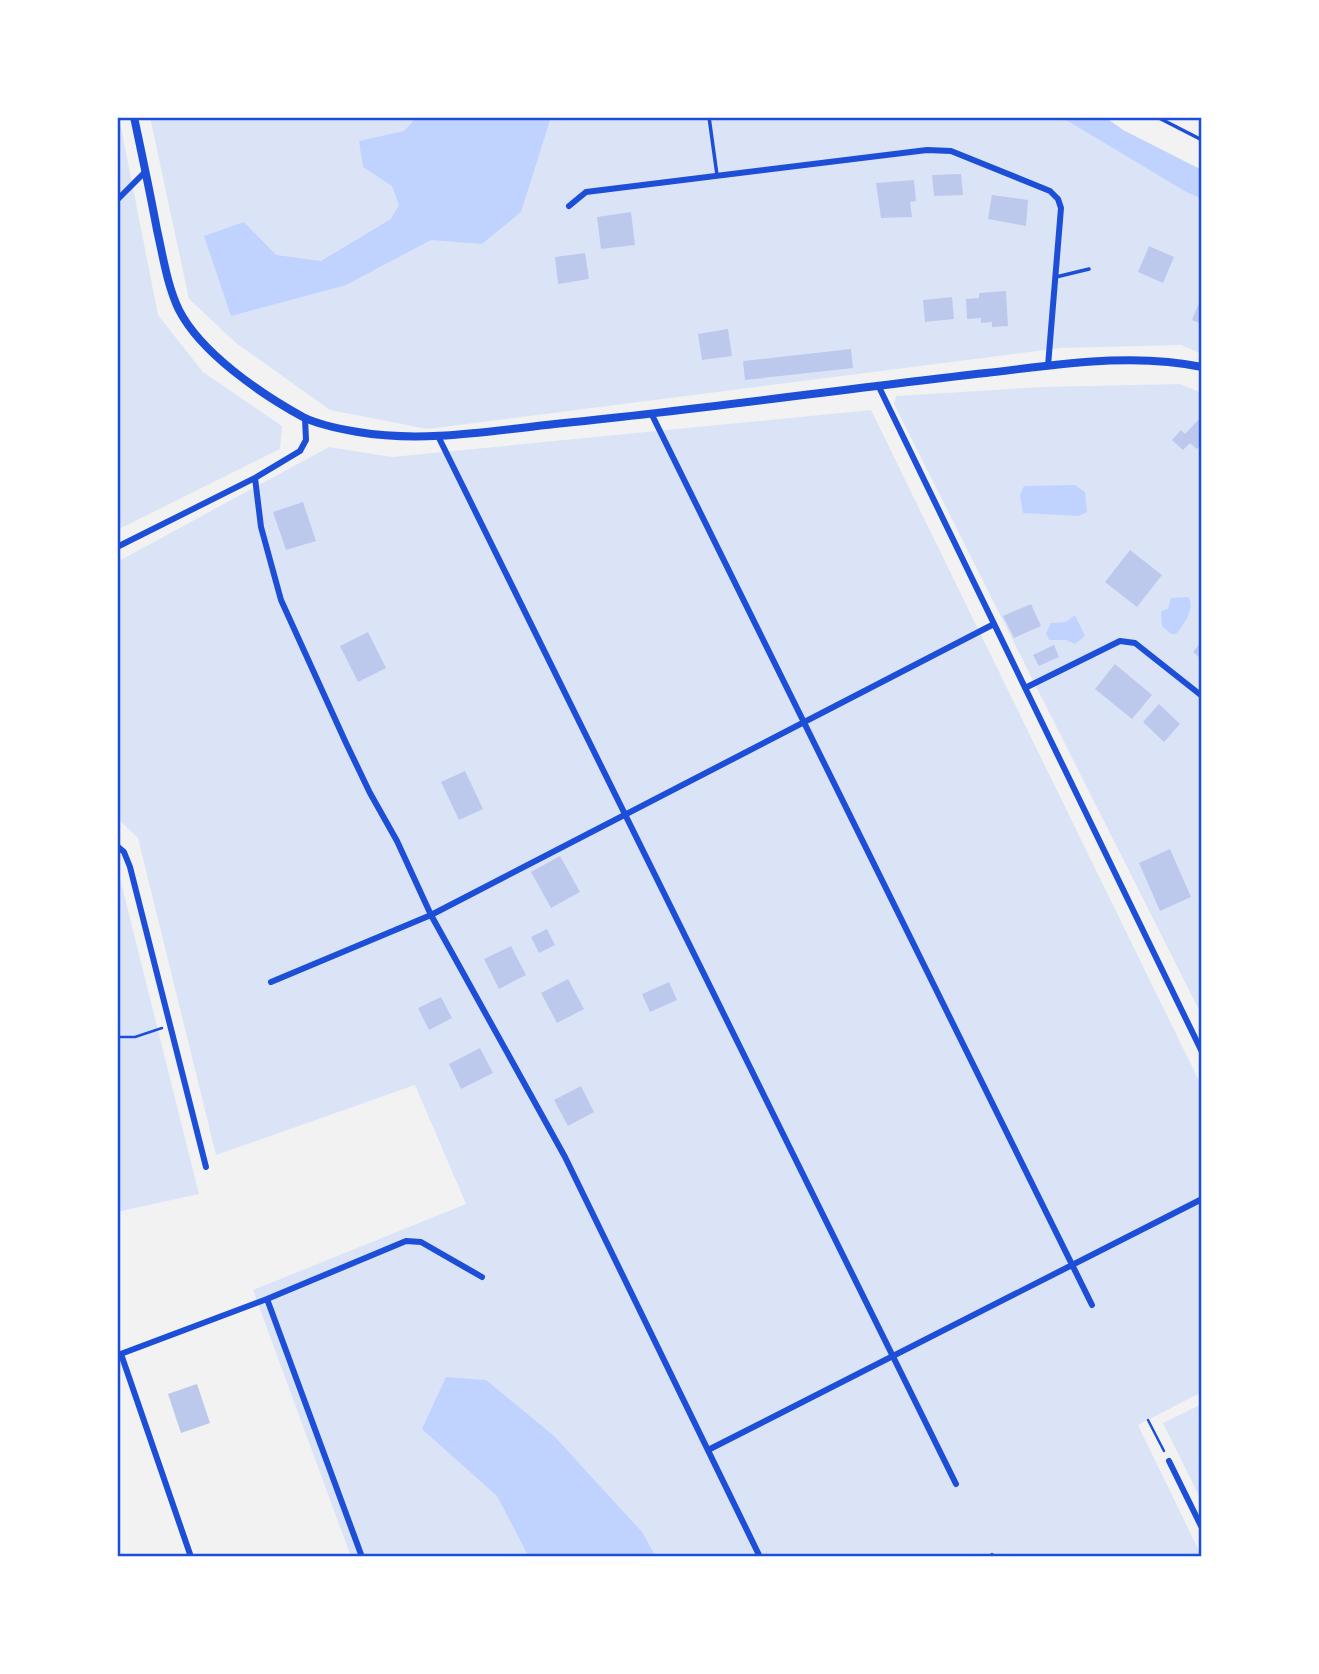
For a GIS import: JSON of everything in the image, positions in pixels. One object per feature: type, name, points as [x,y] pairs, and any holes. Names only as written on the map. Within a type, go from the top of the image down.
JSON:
[{"type":"street","points":[[134,117],[167,276],[179,310],[199,340],[228,366],[305,418],[358,432],[396,437],[438,436],[652,415],[1048,366],[1130,360],[1174,361],[1202,367]]},
{"type":"street","points":[[569,206],[586,192],[927,150],[951,151],[1050,191],[1058,199],[1061,208],[1048,366]]},
{"type":"street","points":[[117,200],[145,172]]},
{"type":"street","points":[[878,385],[1202,1052]]},
{"type":"street","points":[[652,415],[1092,1305]]},
{"type":"street","points":[[117,547],[255,478],[300,451],[306,440],[305,418]]},
{"type":"street","points":[[438,436],[956,1484]]},
{"type":"street","points":[[255,478],[261,527],[281,600],[352,756],[397,841],[431,915],[565,1157],[760,1557]]},
{"type":"street","points":[[271,982],[431,915],[994,624]]},
{"type":"street","points":[[1025,688],[1120,641],[1135,643],[1202,696]]},
{"type":"street","points":[[117,846],[124,852],[130,867],[206,1167]]},
{"type":"street","points":[[708,1450],[1202,1199]]},
{"type":"street","points":[[191,1557],[119,1355],[267,1299],[406,1241],[421,1242],[482,1277]]},
{"type":"street","points":[[267,1299],[362,1557]]},
{"type":"street","points":[[1169,1461],[1202,1528]]},
{"type":"lane","points":[[709,117],[717,176]]},
{"type":"lane","points":[[1157,117],[1202,140]]},
{"type":"lane","points":[[1056,277],[1089,269]]},
{"type":"path","points":[[117,1037],[135,1037],[170,1025]]},
{"type":"path","points":[[1148,1420],[1169,1461]]},
{"type":"shaded area","points":[[117,117],[158,315],[203,372],[282,426],[280,449],[117,530]]},
{"type":"shaded area","points":[[150,117],[1061,117],[1202,199],[1202,354],[1181,345],[1061,348],[427,429],[330,410],[236,343],[189,299]]},
{"type":"shaded area","points":[[1180,384],[1202,393],[1202,1016],[894,404],[896,396],[1041,387]]},
{"type":"shaded area","points":[[871,410],[1202,1087],[1202,1392],[1138,1425],[1202,1557],[351,1557],[253,1290],[466,1204],[415,1085],[216,1155],[138,838],[117,818],[117,562],[329,447],[392,457]]},
{"type":"shaded area","points":[[117,866],[199,1194],[117,1212]]},
{"type":"shaded area","points":[[1202,1404],[1202,1502],[1163,1423]]},
{"type":"water","points":[[417,117],[551,117],[521,212],[482,244],[431,240],[346,285],[231,316],[204,236],[244,222],[276,255],[321,261],[391,219],[399,205],[392,186],[363,167],[359,141],[404,131]]},
{"type":"water","points":[[1061,117],[1105,117],[1123,130],[1202,170],[1202,199],[1186,192]]},
{"type":"water","points":[[1075,485],[1085,492],[1087,512],[1079,516],[1023,513],[1020,495],[1024,486]]},
{"type":"water","points":[[1188,597],[1191,606],[1188,616],[1176,634],[1171,634],[1162,626],[1161,611],[1168,609],[1171,598]]},
{"type":"water","points":[[1075,615],[1085,636],[1075,644],[1066,640],[1049,640],[1046,633],[1051,623],[1066,622]]},
{"type":"water","points":[[446,1377],[486,1380],[554,1436],[642,1532],[656,1557],[529,1557],[497,1496],[422,1429]]},
{"type":"building","points":[[961,174],[963,195],[934,196],[932,175]]},
{"type":"building","points":[[914,180],[916,201],[910,202],[912,217],[881,218],[876,183]]},
{"type":"building","points":[[992,195],[1028,200],[1026,226],[988,219]]},
{"type":"building","points":[[631,212],[635,245],[601,249],[597,217]]},
{"type":"building","points":[[1149,246],[1174,257],[1163,283],[1138,272]]},
{"type":"building","points":[[585,253],[589,279],[558,284],[555,257]]},
{"type":"building","points":[[1006,291],[1008,326],[992,327],[992,322],[981,323],[981,318],[967,319],[966,299],[979,298],[979,293]]},
{"type":"building","points":[[1202,295],[1202,324],[1192,320]]},
{"type":"building","points":[[952,297],[954,319],[925,322],[923,300]]},
{"type":"building","points":[[728,329],[732,356],[702,360],[698,334]]},
{"type":"building","points":[[851,349],[853,368],[745,380],[743,361]]},
{"type":"building","points":[[1202,416],[1202,444],[1197,449],[1190,443],[1183,450],[1172,440],[1181,430],[1185,434]]},
{"type":"building","points":[[303,502],[316,541],[286,550],[273,512]]},
{"type":"building","points":[[1130,550],[1162,575],[1137,607],[1105,582]]},
{"type":"building","points":[[1031,604],[1041,626],[1014,638],[1003,616]]},
{"type":"building","points":[[368,632],[386,668],[358,682],[340,646]]},
{"type":"building","points":[[1202,641],[1202,660],[1193,652]]},
{"type":"building","points":[[1054,645],[1059,657],[1039,666],[1033,655]]},
{"type":"building","points":[[1115,664],[1152,695],[1132,719],[1095,689]]},
{"type":"building","points":[[1159,704],[1180,724],[1164,742],[1143,722]]},
{"type":"building","points":[[465,771],[483,809],[459,820],[441,782]]},
{"type":"building","points":[[1170,849],[1191,897],[1160,911],[1139,863]]},
{"type":"building","points":[[560,856],[580,892],[551,908],[531,872]]},
{"type":"building","points":[[547,929],[555,945],[539,953],[531,937]]},
{"type":"building","points":[[511,946],[526,975],[499,989],[484,959]]},
{"type":"building","points":[[568,979],[584,1009],[557,1023],[541,993]]},
{"type":"building","points":[[669,982],[677,1000],[650,1012],[642,994]]},
{"type":"building","points":[[441,997],[452,1018],[429,1030],[418,1008]]},
{"type":"building","points":[[480,1048],[493,1073],[461,1089],[449,1064]]},
{"type":"building","points":[[581,1086],[594,1112],[568,1126],[554,1100]]},
{"type":"building","points":[[197,1384],[210,1423],[181,1433],[168,1394]]}]
